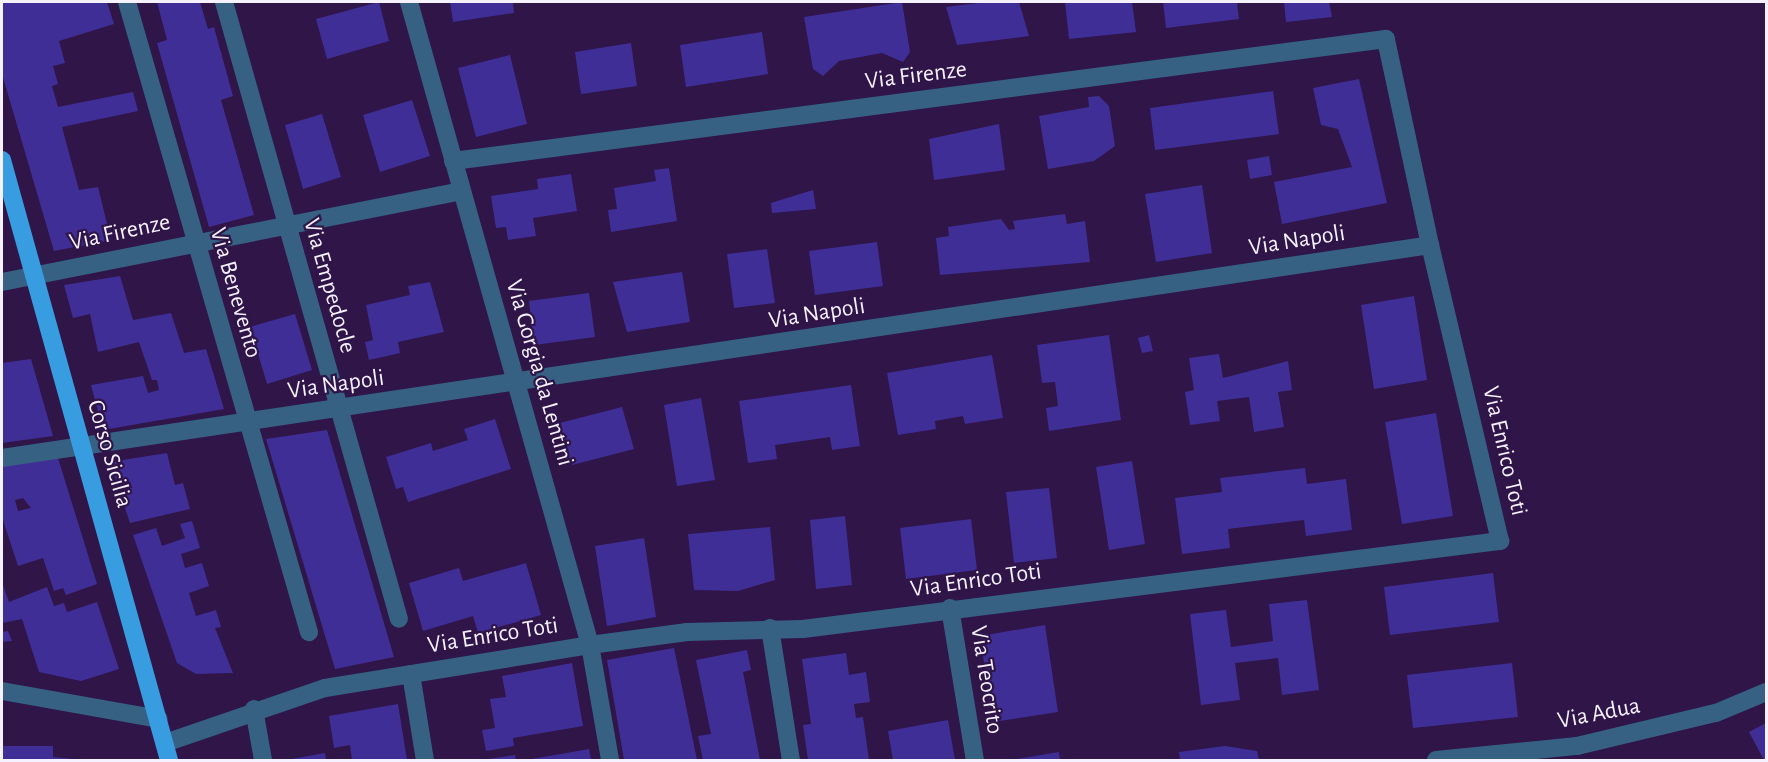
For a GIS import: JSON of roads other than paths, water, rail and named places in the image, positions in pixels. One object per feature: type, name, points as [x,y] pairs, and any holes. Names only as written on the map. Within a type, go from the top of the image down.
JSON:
[{"type":"main road","name":"Corso Sicilia","points":[[2,160],[167,752]]},
{"type":"street","name":"Via Benevento","points":[[127,2],[194,241],[309,632]]},
{"type":"street","name":"Via Empedocle","points":[[224,2],[399,620]]},
{"type":"street","name":"Via Gorgia da Lentini","points":[[409,2],[590,645],[610,760]]},
{"type":"street","name":"Via Firenze","points":[[453,161],[1386,39],[1430,245]]},
{"type":"street","name":"Via Firenze","points":[[2,282],[194,241],[461,191]]},
{"type":"street","name":"Via Napoli","points":[[2,458],[518,384],[1430,245]]},
{"type":"street","name":"Via Enrico Toti","points":[[167,752],[254,709],[326,688],[590,645],[770,628],[802,629],[950,608],[1500,541],[1430,245]]},
{"type":"street","name":"Via Teocrito","points":[[950,608],[975,760]]},
{"type":"street","points":[[770,628],[791,760]]},
{"type":"street","points":[[411,674],[425,760]]},
{"type":"street","points":[[2,691],[159,719]]},
{"type":"street","name":"Via Adua","points":[[1436,760],[1577,746],[1716,713],[1767,692]]},
{"type":"street","points":[[254,709],[263,760]]}]
